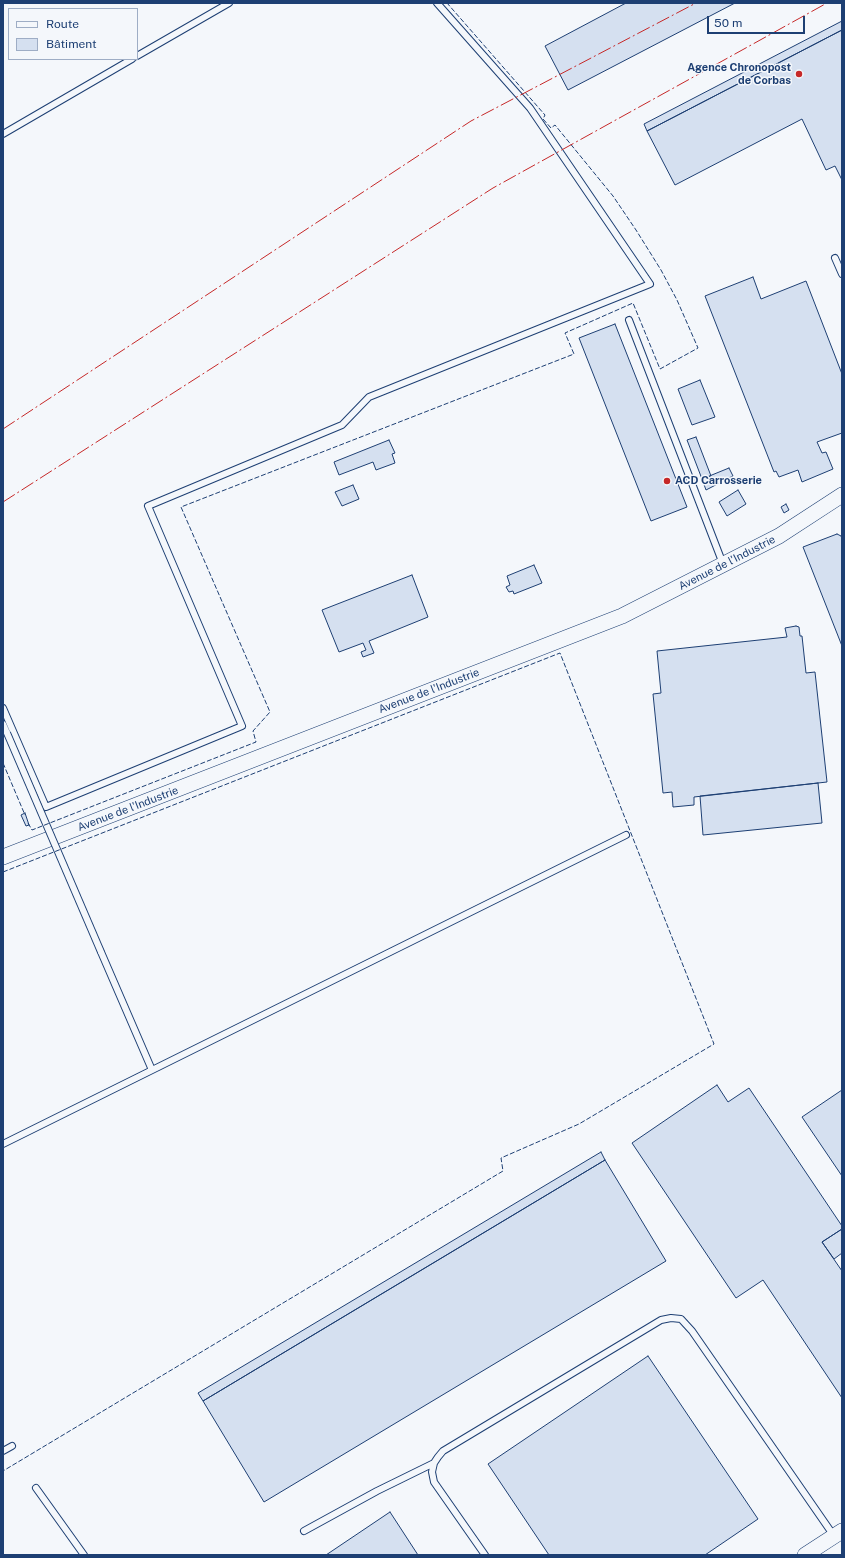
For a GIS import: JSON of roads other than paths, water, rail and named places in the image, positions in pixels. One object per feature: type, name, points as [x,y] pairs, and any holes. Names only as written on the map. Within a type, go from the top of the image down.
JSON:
[{"type":"street","name":"Avenue de l'Industrie","points":[[3,857],[622,616],[779,536],[842,495]]},
{"type":"street","points":[[805,1555],[838,1534]]},
{"type":"lane","points":[[138,55],[229,3]]},
{"type":"lane","points":[[3,708],[46,807],[242,726],[148,506],[342,425],[369,397],[650,284],[530,108],[437,3]]},
{"type":"lane","points":[[3,134],[130,60]]},
{"type":"lane","points":[[835,258],[842,274]]},
{"type":"lane","points":[[629,320],[723,564]]},
{"type":"lane","points":[[3,724],[152,1070]]},
{"type":"lane","points":[[3,1144],[626,835]]},
{"type":"lane","points":[[304,1531],[377,1490],[434,1463],[443,1452],[661,1320],[681,1318],[692,1331],[838,1534]]},
{"type":"lane","points":[[3,1451],[12,1446]]},
{"type":"lane","points":[[434,1463],[432,1472],[434,1482],[485,1555]]},
{"type":"lane","points":[[36,1488],[84,1555]]},
{"type":"place","name":"Agence Chronopost de Corbas","points":[[799,74]]},
{"type":"place","name":"ACD Carrosserie","points":[[667,481]]}]
